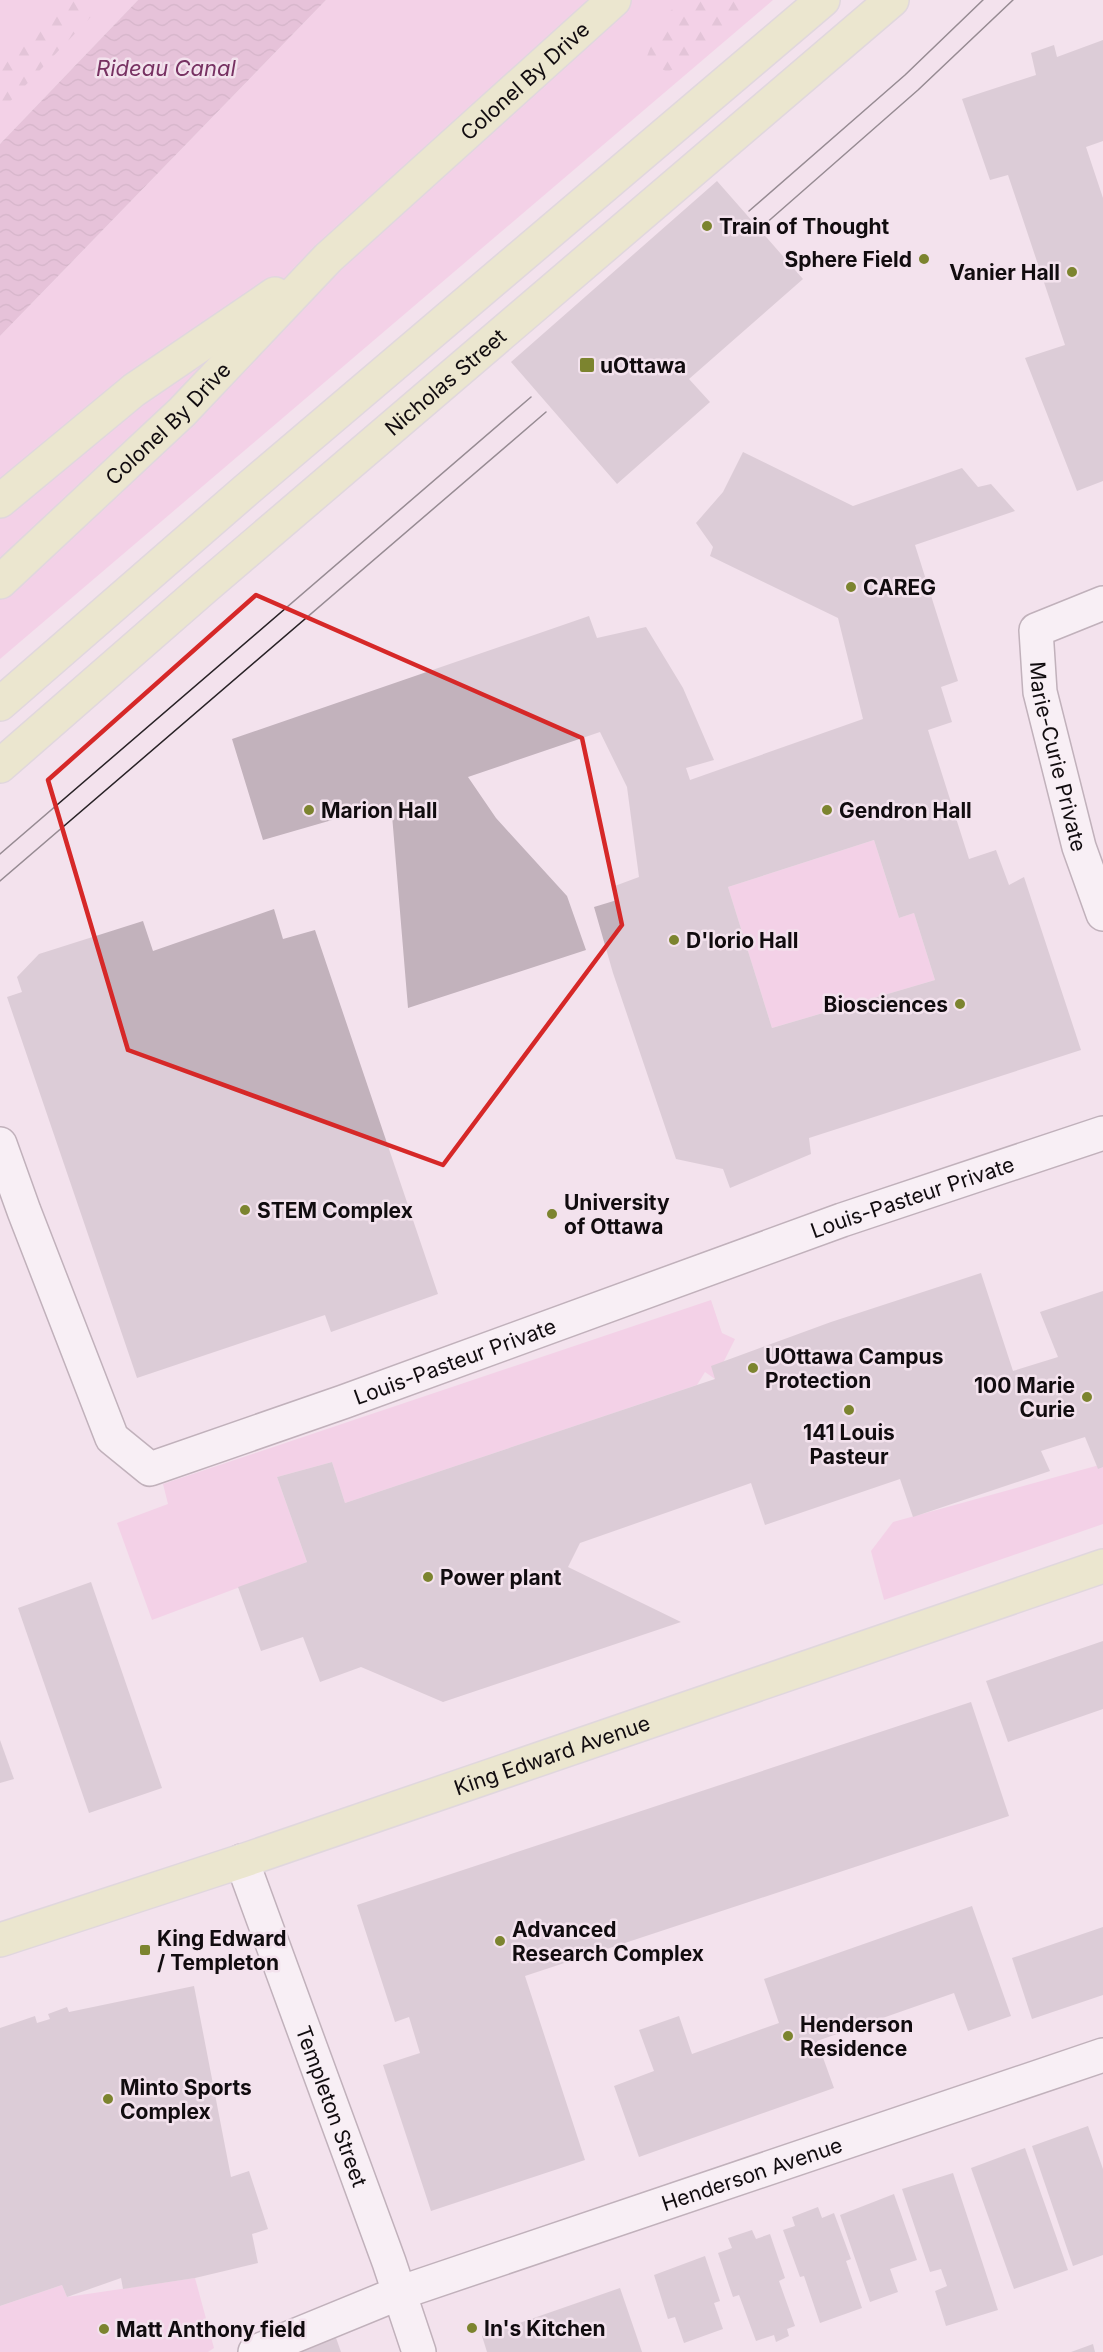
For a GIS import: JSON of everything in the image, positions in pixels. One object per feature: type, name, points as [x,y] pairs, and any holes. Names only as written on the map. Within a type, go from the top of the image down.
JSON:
[{"type":"main road","name":"Colonel By Drive","points":[[0,582],[182,412],[328,258],[614,0]]},
{"type":"main road","points":[[0,704],[237,498],[823,0]]},
{"type":"main road","name":"Nicholas Street","points":[[0,766],[204,588],[892,0]]},
{"type":"main road","name":"Colonel By Drive","points":[[0,501],[134,390],[328,258]]},
{"type":"main road","name":"King Edward Avenue","points":[[0,1940],[242,1861],[1103,1566]]},
{"type":"street","name":"Marie-Curie Private","points":[[1103,603],[1036,630],[1040,692],[1079,847],[1103,914]]},
{"type":"street","name":"Louis-Pasteur Private","points":[[0,1144],[112,1438],[150,1469],[343,1402],[842,1220],[1103,1133]]},
{"type":"street","name":"Templeton Street","points":[[242,1861],[419,2352]]},
{"type":"street","name":"Henderson Avenue","points":[[255,2352],[399,2293],[1103,2055]]},
{"type":"highlighted area","points":[[256,595],[582,738],[622,925],[443,1165],[128,1050],[48,780]]},
{"type":"green space","points":[[0,0],[138,0],[0,144]]},
{"type":"green space","points":[[64,0],[107,0],[0,112],[0,69]]},
{"type":"green space","points":[[326,0],[773,0],[0,659],[0,336]]},
{"type":"green space","points":[[683,0],[761,0],[683,65],[667,72],[646,59],[661,19]]},
{"type":"green space","points":[[874,840],[899,918],[914,913],[935,980],[772,1028],[728,887]]},
{"type":"green space","points":[[711,1300],[722,1333],[735,1339],[715,1379],[705,1372],[697,1385],[345,1503],[332,1462],[277,1477],[307,1562],[152,1620],[117,1523],[168,1504],[163,1484]]},
{"type":"green space","points":[[1103,1464],[1103,1524],[884,1600],[871,1551],[893,1522]]},
{"type":"green space","name":"Matt Anthony field","points":[[195,2278],[214,2348],[208,2352],[0,2352],[0,2306],[62,2285],[67,2297]]},
{"type":"water","name":"Rideau Canal","points":[[138,0],[326,0],[0,336],[0,144]]},
{"type":"building","name":"Vanier Hall","points":[[1103,40],[1103,141],[1086,147],[1103,198],[1103,481],[1077,491],[1025,358],[1065,345],[1008,175],[990,180],[962,99],[1036,75],[1031,53],[1054,45],[1057,57]]},
{"type":"building","name":"uOttawa","points":[[717,181],[803,279],[689,379],[710,402],[617,484],[511,362]]},
{"type":"building","points":[[743,452],[853,506],[962,468],[978,487],[991,484],[1015,511],[915,545],[958,681],[941,687],[952,722],[928,730],[969,859],[996,850],[1009,885],[1024,877],[1081,1050],[809,1138],[811,1154],[730,1188],[723,1169],[676,1159],[613,973],[594,907],[617,900],[612,887],[639,877],[627,787],[600,732],[468,777],[496,818],[567,896],[586,950],[408,1008],[391,803],[263,840],[232,739],[589,616],[597,638],[646,627],[683,688],[714,760],[686,768],[690,780],[863,719],[838,618],[710,556],[713,547],[696,523],[723,492]],"holes":[[[874,840],[899,918],[914,913],[935,980],[772,1028],[728,887]]]},
{"type":"building","name":"STEM Complex","points":[[274,909],[283,939],[315,930],[438,1294],[331,1332],[325,1315],[137,1378],[7,997],[22,992],[17,977],[39,954],[143,921],[153,951]]},
{"type":"building","points":[[981,1273],[1013,1371],[1058,1357],[1040,1312],[1103,1291],[1103,1467],[1098,1469],[1085,1437],[1041,1451],[1050,1471],[913,1517],[900,1479],[765,1525],[751,1483],[580,1543],[568,1567],[681,1622],[443,1702],[361,1667],[320,1682],[303,1637],[261,1651],[238,1587],[307,1562],[277,1477],[332,1462],[345,1503],[715,1379],[711,1366],[831,1322]]},
{"type":"building","points":[[91,1582],[162,1788],[89,1813],[18,1608]]},
{"type":"building","points":[[1103,1641],[1103,1709],[1008,1742],[986,1681]]},
{"type":"building","name":"Advanced Research Complex","points":[[971,1702],[1009,1816],[525,1976],[585,2160],[431,2211],[383,2065],[420,2053],[409,2017],[395,2022],[357,1905]]},
{"type":"building","points":[[0,1740],[14,1779],[0,1783]]},
{"type":"building","name":"Henderson Residence","points":[[972,1906],[1011,2016],[968,2031],[954,1993],[817,2041],[834,2088],[639,2157],[614,2086],[654,2071],[639,2030],[679,2016],[692,2054],[779,2023],[764,1979]]},
{"type":"building","points":[[1103,1927],[1103,1995],[1032,2019],[1012,1958]]},
{"type":"building","name":"Minto Sports Complex","points":[[194,1986],[231,2177],[249,2171],[268,2229],[252,2234],[258,2263],[195,2278],[123,2289],[121,2278],[67,2297],[62,2285],[0,2306],[0,2028],[35,2016],[37,2023],[50,2019],[48,2014],[67,2007],[69,2012]]},
{"type":"building","points":[[1088,2126],[1103,2169],[1103,2255],[1073,2266],[1032,2146]]},
{"type":"building","points":[[1025,2148],[1068,2270],[1014,2289],[971,2168]]},
{"type":"building","points":[[953,2173],[998,2310],[946,2326],[935,2291],[947,2286],[941,2269],[930,2272],[902,2189]]},
{"type":"building","points":[[894,2194],[917,2260],[890,2269],[898,2292],[870,2302],[840,2215]]},
{"type":"building","points":[[818,2207],[822,2218],[834,2213],[851,2259],[846,2261],[862,2308],[820,2323],[804,2276],[800,2277],[783,2230],[795,2226],[792,2217]]},
{"type":"building","points":[[752,2230],[756,2239],[770,2234],[785,2278],[779,2281],[795,2326],[787,2329],[789,2336],[776,2342],[774,2335],[756,2341],[739,2295],[733,2297],[718,2253],[732,2248],[728,2238]]},
{"type":"building","points":[[705,2256],[720,2301],[714,2303],[723,2329],[684,2343],[675,2317],[668,2319],[654,2275]]},
{"type":"building","points":[[620,2288],[642,2352],[487,2352],[482,2336]]},
{"type":"building","points":[[335,2335],[341,2352],[288,2352]]},
{"type":"building","points":[[1093,2344],[1095,2352],[1071,2352]]},
{"type":"tram line","points":[[749,211],[905,75],[983,0]]},
{"type":"tram line","points":[[764,225],[918,90],[1013,0]]},
{"type":"tram line","points":[[0,854],[531,397]]},
{"type":"tram line","points":[[0,881],[546,412]]},
{"type":"place","name":"Train of Thought","points":[[707,226]]},
{"type":"place","name":"Sphere Field","points":[[924,259]]},
{"type":"place","name":"Vanier Hall","points":[[1072,272]]},
{"type":"place","name":"uOttawa","points":[[587,365]]},
{"type":"place","name":"CAREG","points":[[851,587]]},
{"type":"place","name":"Marion Hall","points":[[309,810]]},
{"type":"place","name":"Gendron Hall","points":[[827,810]]},
{"type":"place","name":"D'lorio Hall","points":[[674,940]]},
{"type":"place","name":"Biosciences","points":[[960,1004]]},
{"type":"place","name":"STEM Complex","points":[[245,1210]]},
{"type":"place","name":"University of Ottawa","points":[[552,1214]]},
{"type":"place","name":"UOttawa Campus Protection","points":[[753,1368]]},
{"type":"place","name":"100 Marie Curie","points":[[1087,1397]]},
{"type":"place","name":"141 Louis Pasteur","points":[[849,1410]]},
{"type":"place","name":"Power plant","points":[[428,1577]]},
{"type":"place","name":"Advanced Research Complex","points":[[500,1941]]},
{"type":"place","name":"King Edward / Templeton","points":[[145,1950]]},
{"type":"place","name":"Henderson Residence","points":[[788,2036]]},
{"type":"place","name":"Minto Sports Complex","points":[[108,2099]]},
{"type":"place","name":"In's Kitchen","points":[[472,2328]]},
{"type":"place","name":"Matt Anthony field","points":[[104,2329]]}]
